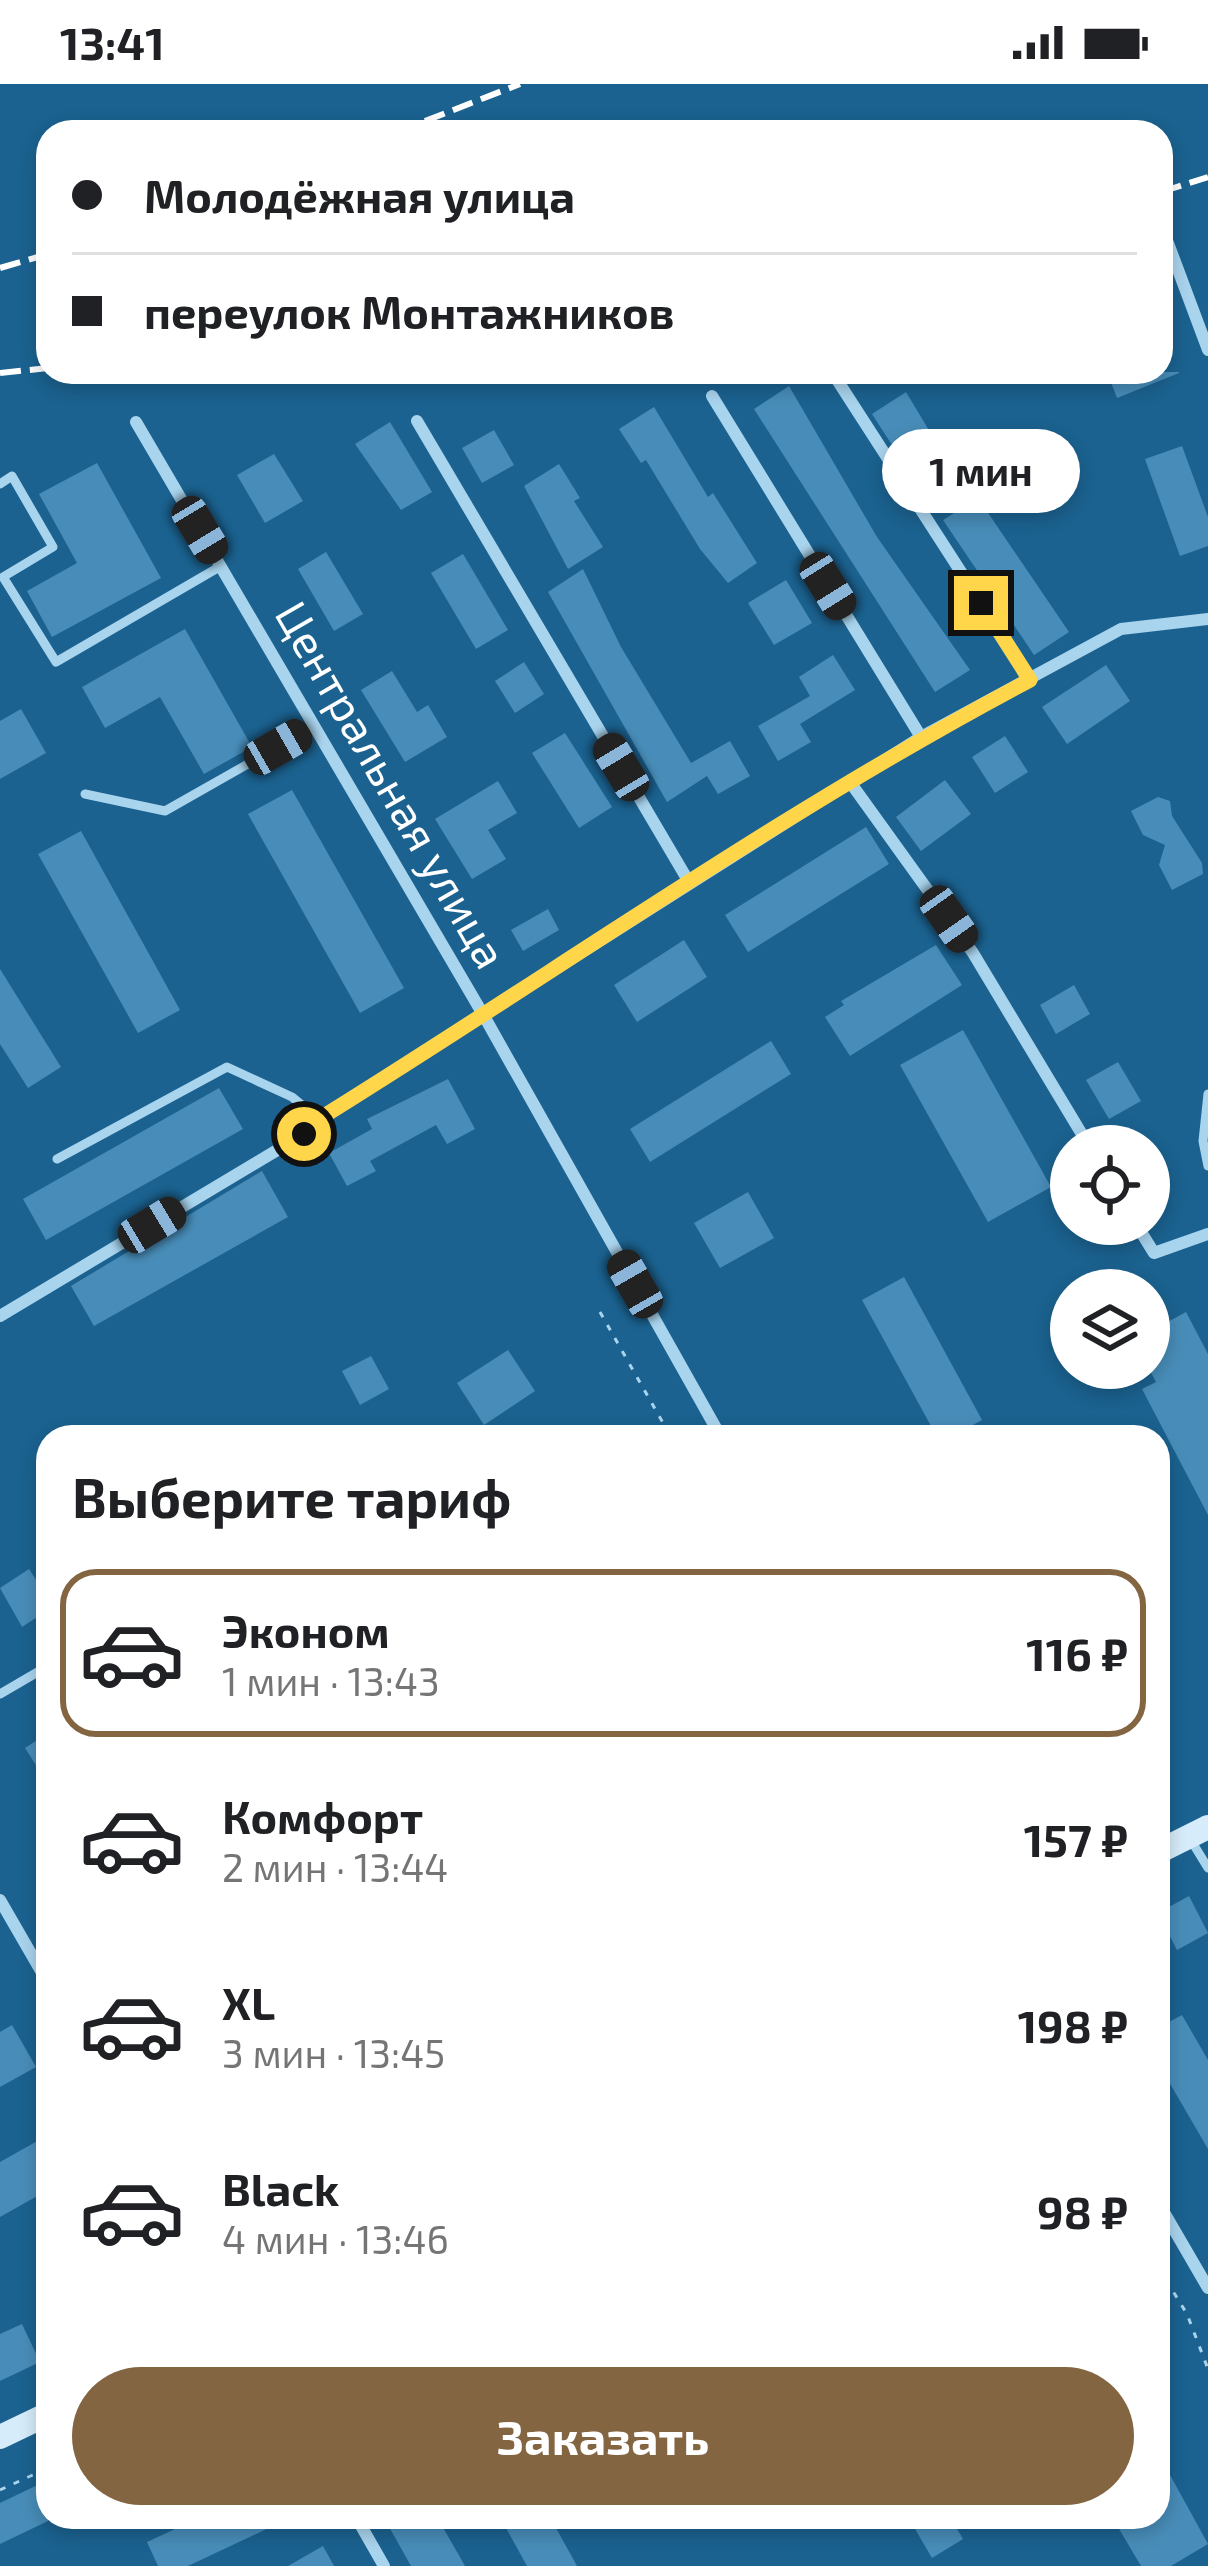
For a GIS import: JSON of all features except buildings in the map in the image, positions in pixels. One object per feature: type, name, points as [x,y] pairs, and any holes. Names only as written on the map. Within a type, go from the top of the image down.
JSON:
[{"type":"street","points":[[1173,256],[1208,350]]},
{"type":"street","points":[[840,384],[1030,680]]},
{"type":"street","points":[[712,396],[921,737]]},
{"type":"street","points":[[417,421],[689,882]]},
{"type":"street","name":"Центральная улица","points":[[136,422],[484,1016],[715,1425]]},
{"type":"street","points":[[0,1316],[304,1134],[319,1119],[921,737],[1121,629],[1208,619]]},
{"type":"street","points":[[850,782],[973,953],[1076,1125]]},
{"type":"street","points":[[1149,1245],[1154,1253],[1208,1234]]},
{"type":"street","points":[[1170,1846],[1199,1832]]},
{"type":"street","points":[[0,1900],[36,1962]]},
{"type":"street","points":[[1170,2223],[1208,2288]]},
{"type":"street","points":[[0,2437],[36,2420]]},
{"type":"street","points":[[363,2529],[384,2566]]},
{"type":"lane","points":[[0,484],[12,476],[53,547],[4,577],[56,662],[221,566]]},
{"type":"lane","points":[[85,794],[165,811],[315,726]]},
{"type":"lane","points":[[57,1160],[227,1067],[292,1097],[319,1119]]},
{"type":"lane","points":[[1208,1094],[1203,1141],[1208,1166]]},
{"type":"lane","points":[[0,1694],[36,1673]]},
{"type":"lane","points":[[1199,1832],[1208,1868]]},
{"type":"path","points":[[600,1312],[664,1425]]},
{"type":"path","points":[[1170,2286],[1187,2314],[1208,2368]]},
{"type":"path","points":[[0,2490],[36,2474]]},
{"type":"railway","points":[[428,120],[520,84]]},
{"type":"railway","points":[[1173,188],[1208,177]]},
{"type":"railway","points":[[0,268],[36,258]]},
{"type":"railway","points":[[0,373],[36,369]]},
{"type":"route","points":[[304,1134],[319,1119],[768,832],[921,737],[1030,680],[981,603]]}]
